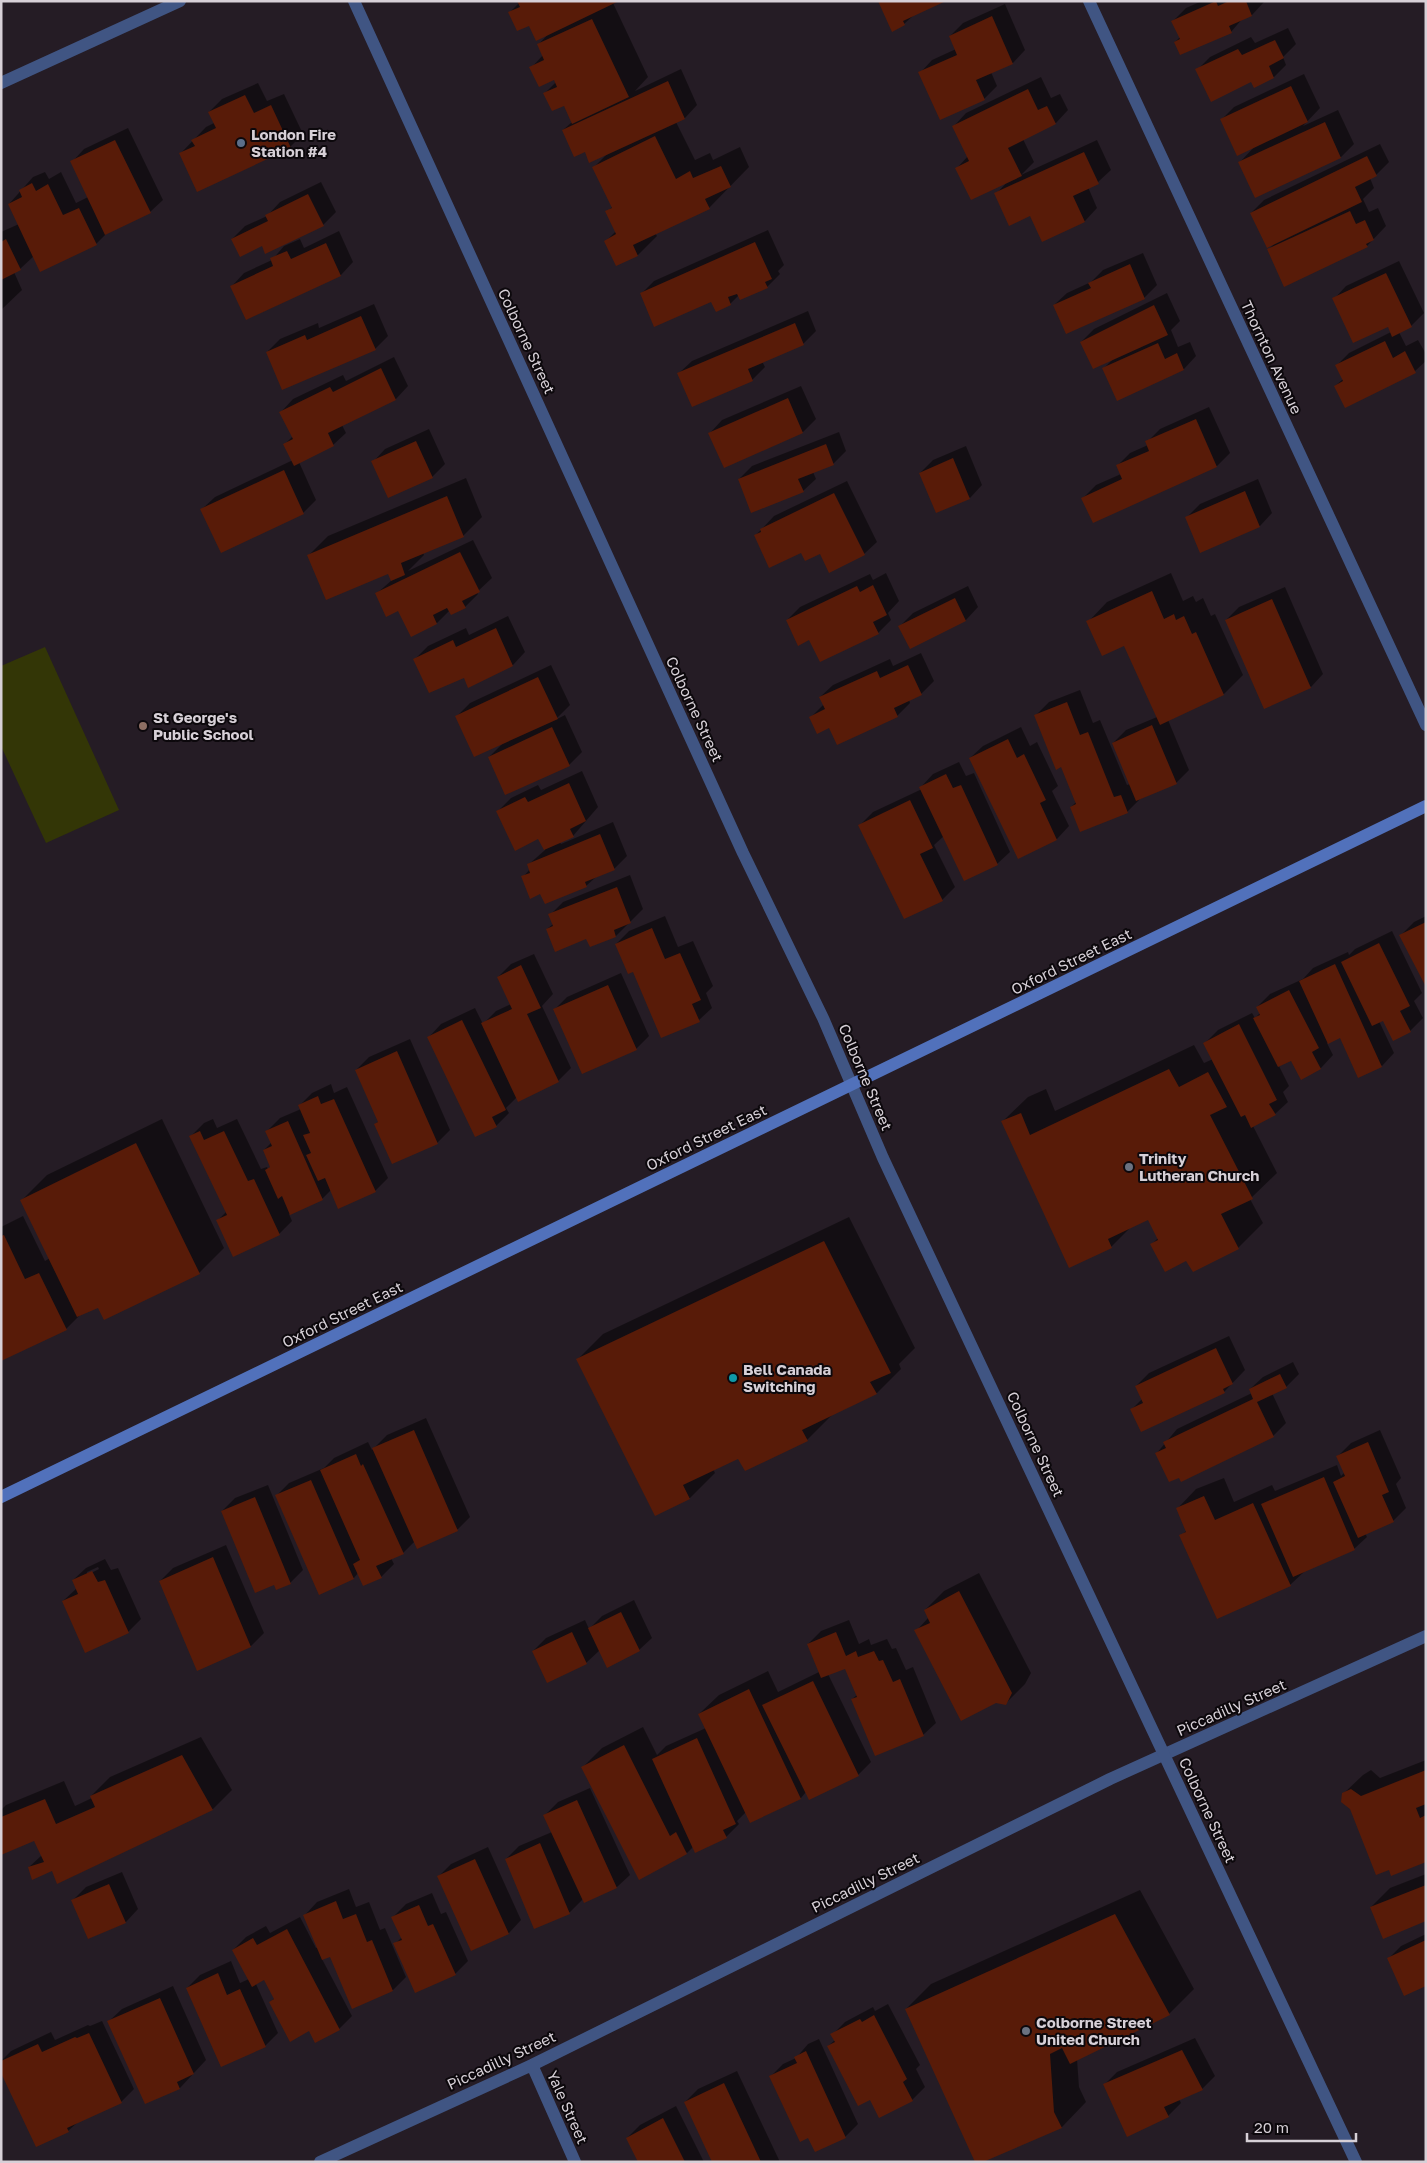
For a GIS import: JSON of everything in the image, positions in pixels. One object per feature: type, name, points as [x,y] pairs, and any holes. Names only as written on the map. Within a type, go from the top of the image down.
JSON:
[{"type":"main road","name":"Oxford Street East","points":[[1,1497],[1426,806]]},
{"type":"street","points":[[1,83],[180,1]]},
{"type":"street","name":"Colborne Street","points":[[354,1],[743,854],[823,1018],[883,1158],[1356,2162]]},
{"type":"street","name":"Thornton Avenue","points":[[1089,1],[1426,725]]},
{"type":"street","name":"Piccadilly Street","points":[[320,2162],[532,2065],[1097,1786],[1426,1636]]},
{"type":"street","name":"Yale Street","points":[[532,2065],[575,2162]]},
{"type":"green space","points":[[45,647],[119,810],[46,843],[1,746],[1,666]]},
{"type":"building","points":[[517,1],[619,1],[536,41],[529,26],[517,31],[508,12],[520,7]]},
{"type":"building","points":[[878,1],[946,1],[903,21],[905,25],[892,32]]},
{"type":"building","points":[[1216,1],[1218,6],[1229,1],[1246,1],[1252,16],[1229,26],[1232,33],[1180,55],[1174,42],[1180,39],[1171,21]]},
{"type":"building","points":[[992,16],[1013,64],[976,80],[985,100],[940,120],[918,72],[957,55],[949,36]]},
{"type":"building","points":[[592,19],[629,97],[572,124],[564,106],[552,111],[543,93],[557,87],[554,80],[539,87],[529,67],[544,60],[537,44]]},
{"type":"building","points":[[1275,40],[1284,58],[1269,66],[1274,78],[1254,88],[1251,82],[1211,102],[1195,69],[1238,49],[1242,55]]},
{"type":"building","points":[[668,81],[685,119],[589,163],[585,152],[574,157],[562,130]]},
{"type":"building","points":[[1291,86],[1308,122],[1237,156],[1220,119]]},
{"type":"building","points":[[1028,89],[1038,110],[1047,106],[1056,124],[1008,148],[1022,176],[971,200],[955,168],[969,161],[952,126]]},
{"type":"building","name":"London Fire Station #4","points":[[245,95],[254,113],[271,105],[291,148],[197,192],[179,153],[195,146],[191,140],[216,128],[208,112]]},
{"type":"building","points":[[1325,122],[1341,158],[1255,198],[1238,162]]},
{"type":"building","points":[[655,136],[676,179],[690,171],[693,178],[721,166],[731,187],[705,199],[710,209],[633,245],[638,256],[616,266],[604,241],[616,234],[605,211],[612,208],[592,167]]},
{"type":"building","points":[[115,140],[151,213],[105,235],[70,161]]},
{"type":"building","points":[[1084,152],[1099,184],[1073,196],[1085,222],[1042,242],[1030,216],[1009,226],[994,193]]},
{"type":"building","points":[[1367,156],[1377,176],[1355,187],[1362,202],[1267,248],[1250,213]]},
{"type":"building","points":[[32,183],[36,191],[48,184],[63,215],[79,208],[97,245],[40,272],[8,204],[22,197],[19,190]]},
{"type":"building","points":[[308,194],[324,226],[265,254],[262,246],[240,257],[231,239],[268,221],[265,215]]},
{"type":"building","points":[[1350,211],[1356,224],[1365,220],[1374,240],[1366,244],[1368,247],[1284,287],[1267,249]]},
{"type":"building","points":[[6,239],[21,270],[1,280],[1,242]]},
{"type":"building","points":[[755,242],[772,279],[765,282],[768,288],[740,300],[737,294],[728,297],[731,305],[716,312],[711,302],[654,327],[640,293]]},
{"type":"building","points":[[326,243],[341,276],[246,320],[230,286],[273,266],[270,258],[287,251],[291,259]]},
{"type":"building","points":[[1130,264],[1145,299],[1066,334],[1053,305],[1091,288],[1088,283]]},
{"type":"building","points":[[1386,273],[1412,327],[1392,337],[1388,327],[1353,343],[1332,298]]},
{"type":"building","points":[[1154,305],[1168,335],[1093,369],[1080,342]]},
{"type":"building","points":[[361,316],[376,350],[282,390],[266,352],[305,335],[307,340]]},
{"type":"building","points":[[795,323],[804,345],[748,369],[753,381],[692,407],[677,373]]},
{"type":"building","points":[[1385,341],[1393,358],[1405,351],[1416,373],[1345,408],[1334,386],[1343,381],[1335,365]]},
{"type":"building","points":[[1158,343],[1165,359],[1177,353],[1184,370],[1117,401],[1102,368]]},
{"type":"building","points":[[381,368],[396,400],[328,433],[334,446],[294,466],[283,444],[293,439],[279,412],[330,387],[333,392]]},
{"type":"building","points":[[788,398],[803,433],[724,468],[708,433]]},
{"type":"building","points":[[1196,419],[1217,467],[1093,523],[1081,498],[1122,479],[1116,465],[1149,451],[1145,441]]},
{"type":"building","points":[[416,441],[433,478],[388,498],[371,461]]},
{"type":"building","points":[[826,444],[834,465],[798,479],[804,492],[751,513],[738,479]]},
{"type":"building","points":[[953,458],[970,499],[936,513],[919,473]]},
{"type":"building","points":[[284,470],[304,514],[221,553],[200,509]]},
{"type":"building","points":[[1245,491],[1260,527],[1200,553],[1185,517]]},
{"type":"building","points":[[834,493],[865,555],[829,573],[820,554],[805,561],[801,553],[769,568],[754,535],[761,532],[760,529]]},
{"type":"building","points":[[447,496],[464,537],[401,563],[405,575],[391,581],[388,574],[326,600],[307,555]]},
{"type":"building","points":[[460,552],[480,592],[462,601],[466,608],[451,615],[447,608],[433,615],[437,624],[411,637],[398,611],[386,617],[375,593]]},
{"type":"building","points":[[873,585],[887,615],[873,622],[879,634],[820,662],[809,640],[798,646],[786,620],[857,586],[860,592]]},
{"type":"building","points":[[1152,591],[1164,619],[1174,614],[1176,620],[1184,616],[1192,634],[1196,632],[1224,695],[1160,725],[1124,646],[1102,656],[1086,621]]},
{"type":"building","points":[[955,598],[966,621],[910,649],[898,626]]},
{"type":"building","points":[[1272,599],[1311,688],[1264,709],[1225,620]]},
{"type":"building","points":[[496,628],[513,666],[468,688],[464,678],[429,693],[413,659],[453,640],[456,647]]},
{"type":"building","points":[[908,665],[922,695],[894,708],[898,717],[837,745],[829,728],[817,734],[809,717],[825,709],[819,697],[877,671],[880,678]]},
{"type":"building","points":[[538,677],[558,719],[474,757],[455,716]]},
{"type":"building","points":[[1067,702],[1080,735],[1088,732],[1114,797],[1121,795],[1128,813],[1080,832],[1070,807],[1076,804],[1061,767],[1056,770],[1034,715]]},
{"type":"building","points":[[1152,725],[1177,784],[1136,801],[1112,743]]},
{"type":"building","points":[[552,727],[570,766],[505,795],[488,757]]},
{"type":"building","points":[[1008,739],[1017,758],[1024,754],[1046,800],[1040,803],[1057,840],[1018,859],[969,758]]},
{"type":"building","points":[[946,774],[953,788],[961,785],[998,865],[964,881],[919,787]]},
{"type":"building","points":[[569,783],[586,821],[570,829],[574,837],[544,850],[538,839],[515,851],[496,811],[525,797],[528,802]]},
{"type":"building","points":[[910,800],[933,848],[920,854],[943,901],[904,919],[858,825]]},
{"type":"building","points":[[600,834],[615,870],[585,882],[587,887],[545,904],[540,894],[530,899],[521,876],[530,873],[527,864]]},
{"type":"building","points":[[617,887],[631,923],[614,930],[616,937],[590,947],[586,939],[555,952],[546,929],[553,926],[548,914]]},
{"type":"building","points":[[1426,922],[1426,987],[1399,935]]},
{"type":"building","points":[[652,928],[665,959],[680,953],[701,1000],[692,1004],[700,1022],[661,1038],[633,972],[628,974],[615,944]]},
{"type":"building","points":[[1379,943],[1410,1006],[1400,1011],[1411,1032],[1393,1041],[1383,1021],[1372,1026],[1341,962]]},
{"type":"building","points":[[1335,964],[1382,1067],[1358,1078],[1340,1038],[1328,1044],[1299,981]]},
{"type":"building","points":[[521,965],[541,1008],[527,1014],[559,1082],[518,1102],[481,1023],[512,1009],[497,977]]},
{"type":"building","points":[[608,985],[637,1050],[582,1074],[553,1009]]},
{"type":"building","points":[[1289,990],[1319,1048],[1312,1052],[1321,1069],[1301,1080],[1291,1061],[1278,1067],[1253,1018],[1260,1015],[1256,1007]]},
{"type":"building","points":[[462,1020],[506,1110],[492,1117],[497,1127],[475,1137],[427,1037]]},
{"type":"building","points":[[1239,1024],[1277,1100],[1269,1104],[1276,1115],[1251,1128],[1245,1115],[1241,1117],[1203,1043]]},
{"type":"building","points":[[397,1051],[438,1144],[392,1164],[374,1124],[378,1122],[355,1070]]},
{"type":"building","name":"Trinity Lutheran Church","points":[[1169,1069],[1179,1087],[1208,1072],[1227,1107],[1210,1115],[1253,1199],[1221,1214],[1239,1249],[1193,1272],[1186,1261],[1165,1272],[1150,1244],[1158,1240],[1148,1220],[1108,1239],[1112,1248],[1069,1268],[1001,1121],[1021,1113],[1030,1135]]},
{"type":"building","points":[[318,1096],[321,1104],[334,1099],[376,1192],[338,1209],[325,1178],[318,1181],[306,1155],[311,1153],[303,1135],[310,1133],[298,1105]]},
{"type":"building","points":[[288,1121],[323,1200],[290,1215],[282,1196],[278,1199],[265,1170],[270,1167],[263,1150],[272,1146],[265,1131]]},
{"type":"building","points":[[200,1131],[204,1140],[224,1131],[248,1181],[254,1179],[280,1235],[233,1257],[216,1220],[227,1215],[189,1136]]},
{"type":"building","points":[[136,1143],[200,1274],[104,1320],[98,1308],[77,1317],[20,1200]]},
{"type":"building","points":[[4,1235],[25,1279],[39,1273],[67,1330],[1,1361],[1,1236]]},
{"type":"building","name":"Bell Canada Switching","points":[[824,1241],[891,1373],[870,1382],[877,1394],[802,1430],[808,1441],[745,1471],[738,1459],[683,1485],[690,1499],[655,1516],[576,1359]]},
{"type":"building","points":[[1216,1348],[1233,1384],[1223,1389],[1225,1393],[1141,1432],[1130,1409],[1143,1403],[1135,1386]]},
{"type":"building","points":[[1280,1374],[1287,1388],[1257,1402],[1274,1437],[1181,1482],[1179,1478],[1169,1482],[1155,1453],[1166,1448],[1163,1442],[1253,1399],[1249,1389]]},
{"type":"building","points":[[414,1430],[458,1531],[417,1549],[372,1448]]},
{"type":"building","points":[[1368,1442],[1389,1492],[1382,1495],[1394,1522],[1358,1538],[1333,1482],[1345,1476],[1336,1456]]},
{"type":"building","points":[[356,1454],[361,1466],[363,1464],[404,1554],[376,1566],[382,1578],[363,1586],[353,1564],[360,1560],[320,1470]]},
{"type":"building","points":[[1324,1477],[1355,1550],[1293,1577],[1261,1504]]},
{"type":"building","points":[[311,1480],[354,1579],[319,1595],[275,1495]]},
{"type":"building","points":[[1204,1496],[1215,1520],[1253,1503],[1291,1586],[1217,1619],[1179,1535],[1186,1532],[1176,1508]]},
{"type":"building","points":[[255,1497],[291,1584],[276,1590],[274,1585],[255,1593],[221,1511]]},
{"type":"building","points":[[213,1557],[251,1647],[197,1671],[159,1581]]},
{"type":"building","points":[[92,1571],[98,1582],[105,1580],[129,1633],[85,1653],[62,1601],[78,1594],[72,1580]]},
{"type":"building","points":[[959,1591],[1012,1693],[1006,1705],[996,1703],[961,1721],[914,1630],[930,1623],[924,1610]]},
{"type":"building","points":[[621,1612],[640,1651],[607,1668],[588,1628]]},
{"type":"building","points":[[572,1632],[587,1664],[547,1683],[532,1651]]},
{"type":"building","points":[[836,1632],[846,1656],[856,1651],[858,1657],[874,1651],[879,1661],[883,1660],[893,1682],[900,1679],[924,1736],[875,1756],[851,1699],[857,1697],[845,1669],[821,1678],[807,1644]]},
{"type":"building","points":[[813,1681],[859,1776],[809,1800],[762,1705]]},
{"type":"building","points":[[749,1689],[801,1799],[750,1823],[698,1714]]},
{"type":"building","points":[[697,1738],[736,1824],[723,1830],[727,1838],[695,1853],[652,1759]]},
{"type":"building","points":[[624,1745],[670,1836],[676,1832],[687,1854],[639,1880],[581,1767]]},
{"type":"building","points":[[182,1755],[213,1810],[57,1884],[52,1871],[32,1880],[28,1867],[44,1862],[34,1841],[1,1855],[1,1817],[45,1799],[56,1824],[95,1807],[90,1796]]},
{"type":"building","points":[[1426,1770],[1426,1804],[1416,1808],[1420,1818],[1426,1815],[1426,1862],[1391,1876],[1389,1870],[1376,1875],[1350,1809],[1341,1802],[1342,1793],[1351,1789],[1361,1796]]},
{"type":"building","points":[[577,1800],[617,1888],[584,1903],[543,1815]]},
{"type":"building","points":[[540,1843],[570,1914],[534,1929],[505,1859]]},
{"type":"building","points":[[475,1859],[509,1934],[471,1951],[437,1876]]},
{"type":"building","points":[[109,1884],[126,1923],[88,1939],[71,1900]]},
{"type":"building","points":[[1426,1885],[1426,1921],[1383,1939],[1370,1907]]},
{"type":"building","points":[[336,1901],[343,1919],[356,1914],[367,1942],[372,1940],[393,1991],[352,2009],[330,1957],[322,1960],[303,1915]]},
{"type":"building","points":[[419,1905],[428,1926],[433,1924],[456,1975],[415,1993],[393,1943],[402,1940],[391,1917]]},
{"type":"building","name":"Colborne Street United Church","points":[[1115,1914],[1170,2015],[1070,2064],[1062,2048],[1050,2054],[1054,2112],[1062,2128],[983,2162],[975,2162],[905,2009]]},
{"type":"building","points":[[287,1929],[340,2030],[315,2043],[309,2031],[290,2042],[269,2002],[274,1999],[264,1980],[252,1987],[232,1950],[253,1938],[257,1945]]},
{"type":"building","points":[[1426,1940],[1426,1986],[1404,1996],[1387,1958]]},
{"type":"building","points":[[218,1973],[227,1995],[240,1989],[266,2047],[221,2067],[186,1988]]},
{"type":"building","points":[[160,1998],[194,2074],[177,2082],[180,2089],[145,2104],[107,2021]]},
{"type":"building","points":[[874,2015],[907,2079],[903,2082],[913,2101],[879,2118],[870,2100],[858,2106],[827,2046],[835,2042],[830,2034],[860,2019],[862,2022]]},
{"type":"building","points":[[89,2033],[122,2103],[67,2128],[69,2132],[36,2147],[1,2073],[1,2061],[38,2044],[42,2052],[75,2037],[77,2038]]},
{"type":"building","points":[[1182,2050],[1203,2090],[1164,2107],[1169,2117],[1127,2137],[1103,2084]]},
{"type":"building","points":[[806,2051],[846,2138],[815,2152],[808,2138],[800,2142],[769,2076],[797,2063],[794,2057]]},
{"type":"building","points":[[724,2083],[761,2162],[712,2162],[684,2102]]},
{"type":"building","points":[[663,2118],[685,2162],[638,2162],[626,2138]]},
{"type":"place","name":"London Fire Station #4","points":[[241,143]]},
{"type":"place","name":"St George's Public School","points":[[143,726]]},
{"type":"place","name":"Trinity Lutheran Church","points":[[1129,1167]]},
{"type":"place","name":"Bell Canada Switching","points":[[733,1378]]},
{"type":"place","name":"Colborne Street United Church","points":[[1026,2031]]}]
